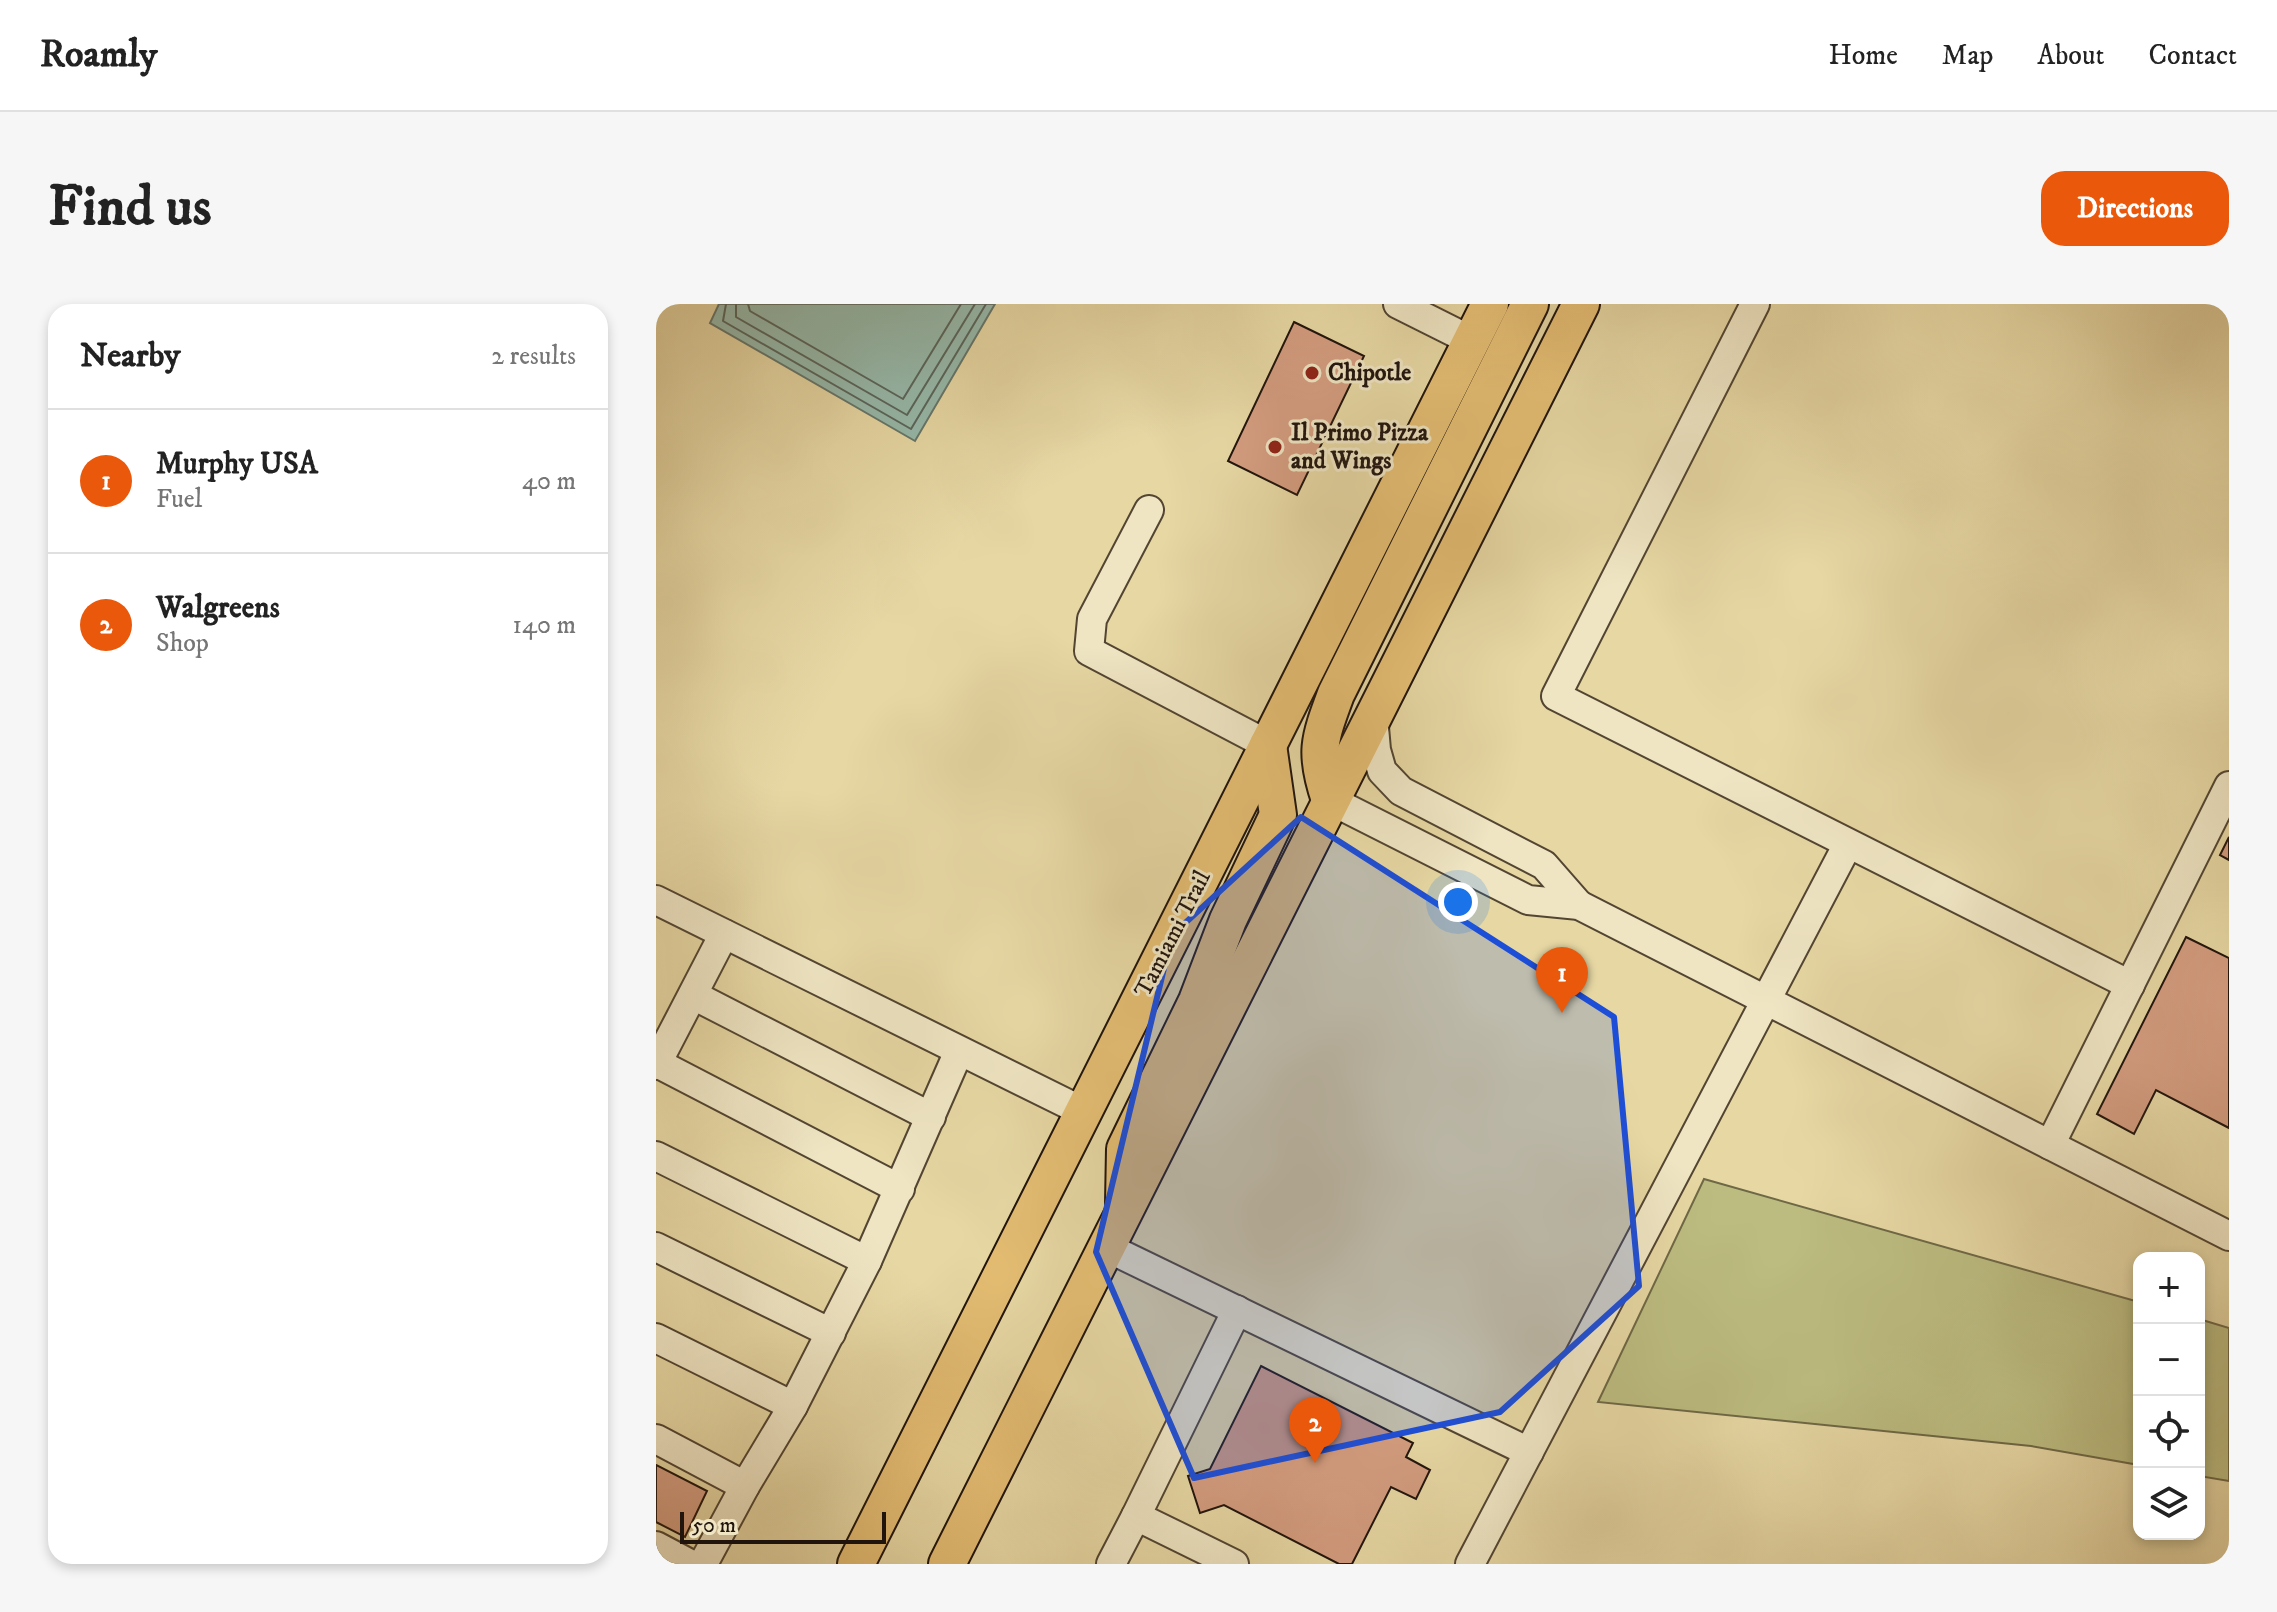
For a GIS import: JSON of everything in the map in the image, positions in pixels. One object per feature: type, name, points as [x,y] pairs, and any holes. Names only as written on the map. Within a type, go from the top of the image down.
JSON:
[{"type":"main road","name":"Tamiami Trail","points":[[856,1564],[1490,304]]},
{"type":"main road","points":[[1330,800],[1319,768],[1321,736],[1336,694],[1530,304]]},
{"type":"main road","points":[[947,1564],[1581,304]]},
{"type":"main road","points":[[1123,1212],[1125,1149],[1197,1001],[1228,920],[1278,815],[1268,745]]},
{"type":"lane","points":[[1398,304],[1472,341]]},
{"type":"lane","points":[[1755,304],[1556,696],[2130,985]]},
{"type":"lane","points":[[1149,510],[1092,619],[1089,651],[1268,745]]},
{"type":"lane","points":[[1373,716],[1376,750],[1382,771],[1401,791],[1544,865],[1579,905]]},
{"type":"lane","points":[[2050,1145],[2229,786]]},
{"type":"lane","points":[[1330,800],[1528,900],[1579,905],[2229,1236]]},
{"type":"lane","points":[[1470,1564],[1848,844]]},
{"type":"lane","points":[[656,900],[1084,1112]]},
{"type":"lane","points":[[724,934],[656,1064],[900,1189]]},
{"type":"lane","points":[[693,995],[931,1117]]},
{"type":"lane","points":[[703,1564],[793,1406],[867,1261],[959,1051]]},
{"type":"lane","points":[[656,1156],[867,1261]]},
{"type":"lane","points":[[656,1247],[831,1333]]},
{"type":"lane","points":[[1106,1247],[1529,1452]]},
{"type":"lane","points":[[1111,1564],[1237,1310]]},
{"type":"lane","points":[[656,1338],[793,1406]]},
{"type":"lane","points":[[656,1439],[745,1486]]},
{"type":"lane","points":[[1136,1516],[1234,1564]]},
{"type":"lane","points":[[656,1546],[690,1564]]},
{"type":"highlighted area","points":[[1301,817],[1614,1017],[1639,1286],[1500,1412],[1194,1478],[1096,1252],[1172,935]]},
{"type":"green space","points":[[1704,1179],[2133,1300],[2133,1464],[2031,1446],[1598,1402]]},
{"type":"green space","points":[[2205,1321],[2229,1328],[2229,1481],[2205,1477]]},
{"type":"water","points":[[719,304],[995,304],[915,441],[710,323]]},
{"type":"building","points":[[1294,322],[1364,356],[1297,495],[1228,461]]},
{"type":"building","points":[[2229,837],[2229,860],[2220,855]]},
{"type":"building","points":[[2186,937],[2229,958],[2229,1128],[2156,1090],[2134,1134],[2097,1114]]},
{"type":"building","points":[[1261,1366],[1413,1443],[1406,1457],[1430,1470],[1416,1499],[1391,1487],[1352,1564],[1339,1564],[1224,1505],[1200,1513],[1188,1476],[1210,1469]]},
{"type":"building","points":[[656,1465],[707,1491],[685,1537],[656,1522]]},
{"type":"place","name":"Chipotle","points":[[1312,373]]},
{"type":"place","name":"Il Primo Pizza and Wings","points":[[1275,447]]},
{"type":"place","name":"Murphy USA","points":[[1562,1013]]},
{"type":"place","name":"Walgreens","points":[[1315,1463]]}]
